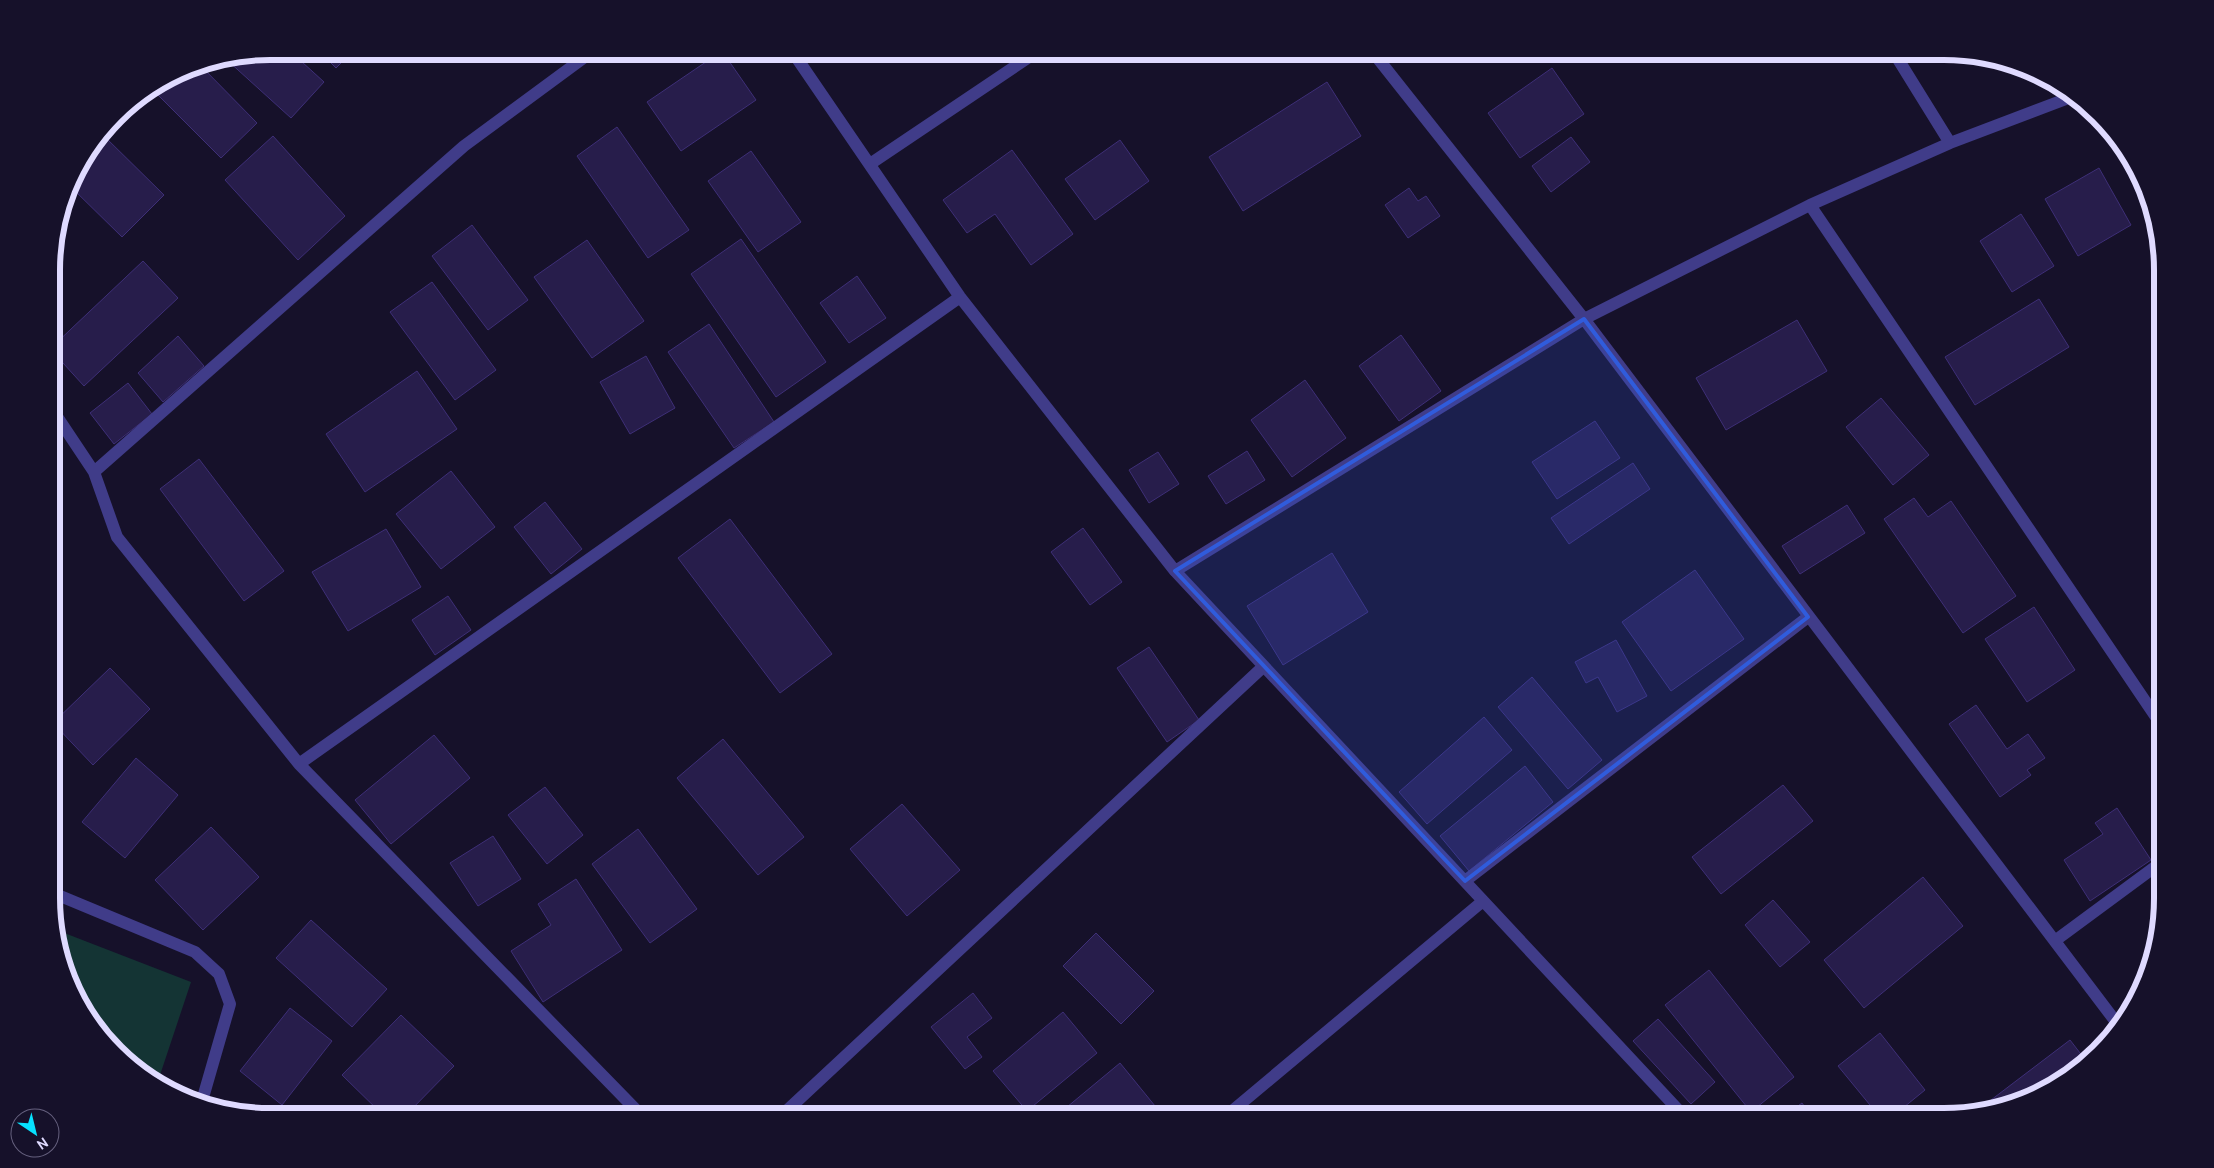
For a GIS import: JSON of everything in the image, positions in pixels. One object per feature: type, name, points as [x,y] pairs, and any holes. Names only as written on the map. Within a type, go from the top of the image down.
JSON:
[{"type":"street","points":[[94,472],[464,146],[580,60]]},
{"type":"street","points":[[798,60],[960,297],[1175,571],[1677,1108]]},
{"type":"street","points":[[870,164],[1025,60]]},
{"type":"street","points":[[1379,60],[1584,319],[1808,617],[2056,940],[2115,1021]]},
{"type":"street","points":[[1899,60],[1950,143]]},
{"type":"street","points":[[1175,571],[1584,319],[1810,205],[1950,143],[2066,99]]},
{"type":"street","points":[[1810,205],[2154,714]]},
{"type":"street","points":[[299,764],[960,297]]},
{"type":"street","points":[[60,421],[94,472],[116,537],[299,764],[634,1108]]},
{"type":"street","points":[[1465,881],[1808,617]]},
{"type":"street","points":[[790,1108],[1264,666]]},
{"type":"street","points":[[2056,940],[2154,868]]},
{"type":"street","points":[[60,896],[196,952],[219,974],[230,1004],[203,1097]]},
{"type":"street","points":[[1236,1108],[1483,901]]},
{"type":"highlighted area","points":[[1584,319],[1808,617],[1465,881],[1175,571]]},
{"type":"green space","points":[[63,932],[191,982],[159,1077],[121,1047],[95,1015],[76,979],[67,953]]},
{"type":"building","points":[[256,60],[300,60],[324,82],[291,118],[231,64]]},
{"type":"building","points":[[328,60],[344,60],[336,68]]},
{"type":"building","points":[[709,60],[728,60],[756,100],[681,151],[647,102]]},
{"type":"building","points":[[1552,68],[1584,114],[1520,158],[1488,113]]},
{"type":"building","points":[[205,70],[257,123],[221,158],[156,93]]},
{"type":"building","points":[[1327,82],[1361,136],[1243,211],[1209,157]]},
{"type":"building","points":[[617,127],[689,230],[648,258],[577,156]]},
{"type":"building","points":[[273,136],[345,216],[298,260],[225,180]]},
{"type":"building","points":[[1571,137],[1590,162],[1551,192],[1532,166]]},
{"type":"building","points":[[106,138],[164,195],[122,237],[75,191],[95,153]]},
{"type":"building","points":[[1120,140],[1149,181],[1095,220],[1065,179]]},
{"type":"building","points":[[1012,150],[1073,234],[1031,265],[995,214],[967,233],[943,200]]},
{"type":"building","points":[[751,151],[801,222],[758,252],[708,181]]},
{"type":"building","points":[[2099,168],[2131,225],[2078,256],[2045,199]]},
{"type":"building","points":[[1409,188],[1418,201],[1426,196],[1440,216],[1408,238],[1385,205]]},
{"type":"building","points":[[2021,214],[2054,266],[2012,292],[1980,241]]},
{"type":"building","points":[[472,225],[528,300],[488,330],[432,256]]},
{"type":"building","points":[[741,239],[826,362],[776,397],[691,274]]},
{"type":"building","points":[[587,240],[644,321],[592,358],[534,277]]},
{"type":"building","points":[[143,261],[178,298],[84,386],[60,360],[60,339]]},
{"type":"building","points":[[857,276],[886,318],[849,343],[820,303]]},
{"type":"building","points":[[432,282],[496,370],[455,400],[390,312]]},
{"type":"building","points":[[2039,299],[2069,347],[1975,405],[1945,357]]},
{"type":"building","points":[[1797,320],[1827,371],[1726,430],[1696,378]]},
{"type":"building","points":[[709,324],[774,422],[734,448],[668,352]]},
{"type":"building","points":[[1401,335],[1441,391],[1399,421],[1359,366]]},
{"type":"building","points":[[178,336],[204,366],[163,402],[138,373]]},
{"type":"building","points":[[646,356],[675,408],[630,434],[600,382]]},
{"type":"building","points":[[417,371],[457,429],[365,492],[326,434]]},
{"type":"building","points":[[1305,380],[1346,438],[1292,477],[1251,420]]},
{"type":"building","points":[[128,383],[152,414],[114,444],[90,413]]},
{"type":"building","points":[[1881,398],[1929,455],[1893,485],[1846,427]]},
{"type":"building","points":[[1595,421],[1620,458],[1557,499],[1532,462]]},
{"type":"building","points":[[1247,451],[1265,480],[1226,504],[1208,476]]},
{"type":"building","points":[[1158,452],[1179,484],[1149,503],[1129,470]]},
{"type":"building","points":[[199,459],[284,571],[244,601],[160,489]]},
{"type":"building","points":[[1633,463],[1650,489],[1569,544],[1551,518]]},
{"type":"building","points":[[451,471],[495,527],[441,569],[396,514]]},
{"type":"building","points":[[1914,498],[1928,517],[1951,501],[2016,596],[1963,633],[1884,519]]},
{"type":"building","points":[[545,502],[582,549],[551,574],[514,527]]},
{"type":"building","points":[[1847,505],[1865,533],[1800,574],[1782,546]]},
{"type":"building","points":[[730,519],[832,654],[780,693],[678,558]]},
{"type":"building","points":[[1083,528],[1122,582],[1090,605],[1051,552]]},
{"type":"building","points":[[386,529],[421,587],[348,631],[312,572]]},
{"type":"building","points":[[1332,553],[1368,612],[1283,665],[1247,606]]},
{"type":"building","points":[[1695,570],[1744,639],[1671,691],[1622,622]]},
{"type":"building","points":[[448,596],[471,630],[435,655],[412,620]]},
{"type":"building","points":[[2034,607],[2075,670],[2027,702],[1985,639]]},
{"type":"building","points":[[1616,640],[1647,696],[1617,712],[1598,677],[1586,683],[1575,662]]},
{"type":"building","points":[[1149,647],[1199,720],[1167,742],[1117,668]]},
{"type":"building","points":[[110,668],[150,709],[93,765],[60,730],[60,716]]},
{"type":"building","points":[[1532,677],[1602,760],[1568,789],[1498,707]]},
{"type":"building","points":[[1976,705],[2007,749],[2028,734],[2045,758],[2027,770],[2031,775],[2000,797],[1949,724]]},
{"type":"building","points":[[1484,717],[1512,750],[1427,824],[1399,792]]},
{"type":"building","points":[[434,735],[470,778],[391,844],[355,800]]},
{"type":"building","points":[[723,739],[804,837],[758,875],[677,778]]},
{"type":"building","points":[[136,758],[178,795],[125,858],[82,822]]},
{"type":"building","points":[[1525,766],[1553,802],[1469,871],[1440,836]]},
{"type":"building","points":[[1783,785],[1813,821],[1721,894],[1692,857]]},
{"type":"building","points":[[545,787],[583,835],[547,864],[508,815]]},
{"type":"building","points":[[902,804],[960,870],[907,916],[850,849]]},
{"type":"building","points":[[2117,808],[2151,860],[2090,901],[2064,860],[2103,834],[2095,823]]},
{"type":"building","points":[[211,827],[259,877],[203,930],[155,880]]},
{"type":"building","points":[[638,829],[697,909],[650,943],[592,864]]},
{"type":"building","points":[[493,836],[521,879],[478,906],[450,863]]},
{"type":"building","points":[[1923,877],[1963,926],[1864,1008],[1824,960]]},
{"type":"building","points":[[576,879],[622,950],[543,1002],[511,951],[551,925],[538,904]]},
{"type":"building","points":[[1773,900],[1810,942],[1780,967],[1745,925]]},
{"type":"building","points":[[311,920],[387,989],[352,1027],[276,958]]},
{"type":"building","points":[[1096,933],[1154,991],[1121,1024],[1063,966]]},
{"type":"building","points":[[1709,970],[1794,1077],[1756,1108],[1748,1108],[1665,1005]]},
{"type":"building","points":[[973,993],[992,1018],[967,1037],[982,1057],[965,1069],[931,1027]]},
{"type":"building","points":[[290,1008],[332,1041],[282,1105],[240,1071]]},
{"type":"building","points":[[1063,1012],[1097,1053],[1031,1108],[1024,1108],[993,1071]]},
{"type":"building","points":[[401,1015],[454,1066],[413,1108],[376,1108],[342,1075]]},
{"type":"building","points":[[1658,1019],[1715,1082],[1691,1104],[1633,1041]]},
{"type":"building","points":[[1880,1033],[1925,1090],[1903,1108],[1872,1108],[1838,1066]]},
{"type":"building","points":[[2070,1040],[2083,1056],[2061,1073],[2025,1092],[1999,1101],[1993,1102],[1991,1100]]},
{"type":"building","points":[[1120,1063],[1157,1108],[1066,1108]]},
{"type":"building","points":[[1802,1103],[1805,1108],[1795,1108]]}]
